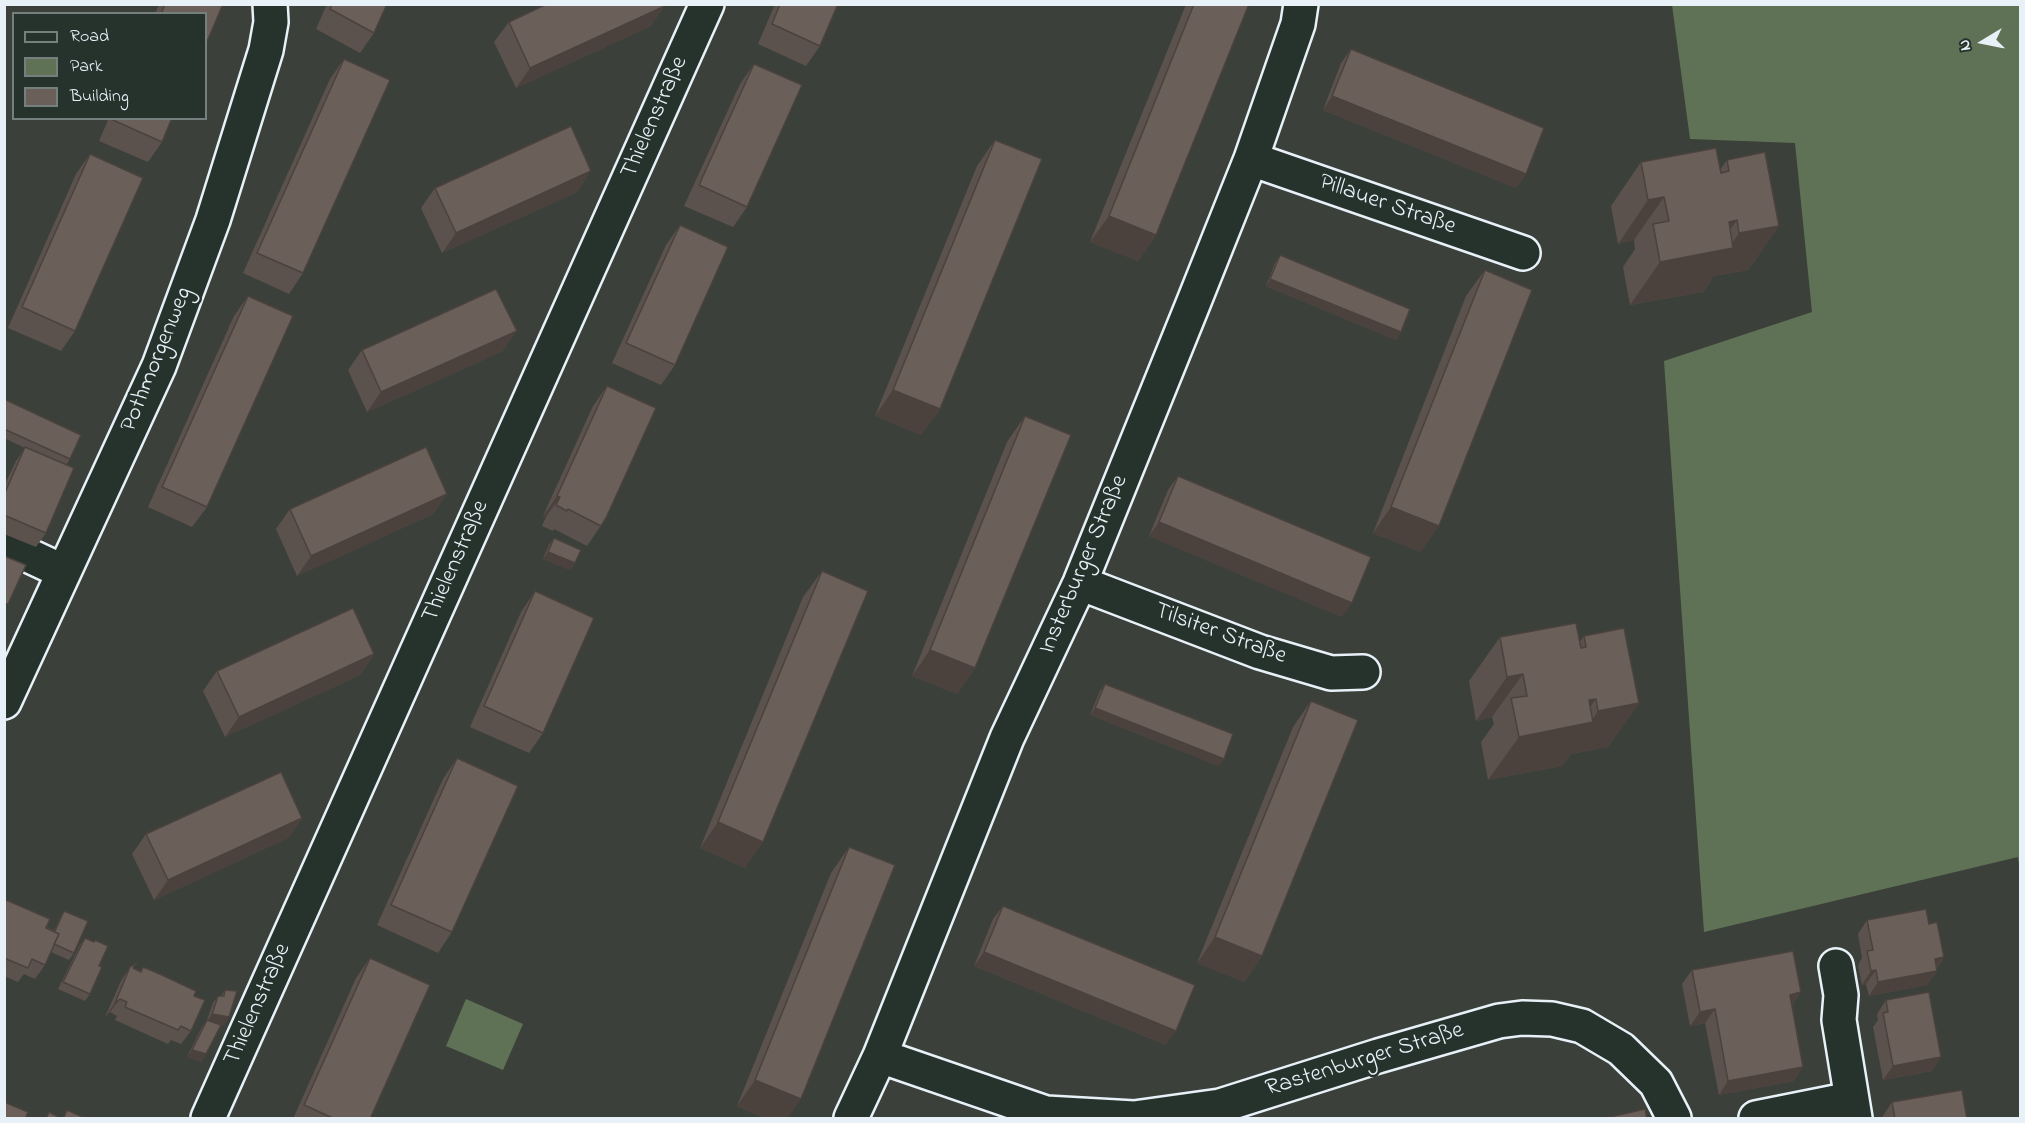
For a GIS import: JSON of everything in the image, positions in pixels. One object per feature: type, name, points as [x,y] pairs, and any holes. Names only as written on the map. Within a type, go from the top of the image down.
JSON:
[{"type":"street","name":"Pothmorgenweg","points":[[4,702],[16,649],[64,572],[159,366],[213,220],[266,50],[271,22],[270,4]]},
{"type":"street","name":"Thielenstraße","points":[[208,1119],[707,4]]},
{"type":"street","name":"Insterburger Straße","points":[[851,1119],[880,1056],[1007,738],[1080,584],[1251,159],[1298,24],[1301,4]]},
{"type":"street","name":"Pillauer Straße","points":[[1251,159],[1523,253]]},
{"type":"street","points":[[4,544],[64,572]]},
{"type":"street","name":"Tilsiter Straße","points":[[1080,584],[1260,652],[1331,673],[1363,672]]},
{"type":"street","points":[[1756,1119],[1853,1109],[1839,1020],[1841,995],[1836,966]]},
{"type":"street","name":"Rastenburger Straße","points":[[880,1056],[1046,1113],[1134,1118],[1220,1106],[1499,1021],[1522,1018],[1552,1019],[1582,1026],[1621,1049],[1656,1083],[1674,1119]]},
{"type":"green space","points":[[1672,5],[2020,5],[2020,872],[2018,857],[1704,932],[1664,361],[1812,312],[1795,143],[1690,139]]},
{"type":"green space","points":[[466,999],[523,1024],[503,1070],[446,1046]]},
{"type":"building","points":[[165,4],[223,4],[207,42],[207,12],[162,12]]},
{"type":"building","points":[[332,4],[387,4],[374,33],[330,9]]},
{"type":"building","points":[[547,4],[664,4],[665,6],[530,68],[509,22]]},
{"type":"building","points":[[780,4],[838,4],[820,46],[772,24]]},
{"type":"building","points":[[1194,4],[1249,4],[1156,235],[1109,216]]},
{"type":"building","points":[[1351,49],[1544,128],[1526,174],[1332,96]]},
{"type":"building","points":[[344,59],[390,80],[303,273],[257,253]]},
{"type":"building","points":[[754,64],[802,85],[747,207],[699,185]]},
{"type":"building","points":[[113,120],[171,120],[162,142]]},
{"type":"building","points":[[571,126],[591,171],[456,233],[435,188]]},
{"type":"building","points":[[995,140],[1042,159],[940,409],[893,390]]},
{"type":"building","points":[[1716,148],[1721,173],[1729,171],[1727,160],[1765,152],[1779,226],[1739,233],[1737,220],[1729,222],[1733,248],[1660,262],[1653,224],[1669,221],[1664,197],[1648,200],[1641,162]]},
{"type":"building","points":[[90,154],[143,178],[75,331],[22,307]]},
{"type":"building","points":[[680,225],[728,247],[675,365],[626,343]]},
{"type":"building","points":[[1280,255],[1410,309],[1401,332],[1270,279]]},
{"type":"building","points":[[1485,270],[1532,290],[1439,526],[1391,507]]},
{"type":"building","points":[[496,289],[517,331],[381,392],[362,350]]},
{"type":"building","points":[[248,296],[293,316],[207,507],[162,487]]},
{"type":"building","points":[[607,386],[656,408],[601,526],[556,505],[560,497],[557,496]]},
{"type":"building","points":[[4,399],[81,435],[70,459],[4,429]]},
{"type":"building","points":[[1025,416],[1071,435],[975,668],[930,650]]},
{"type":"building","points":[[25,447],[74,468],[46,533],[4,515],[4,495]]},
{"type":"building","points":[[426,447],[447,494],[311,556],[290,509]]},
{"type":"building","points":[[1178,476],[1371,557],[1352,603],[1159,522]]},
{"type":"building","points":[[554,538],[581,550],[575,563],[548,552]]},
{"type":"building","points":[[4,556],[26,565],[8,604],[4,603]]},
{"type":"building","points":[[822,571],[868,591],[763,842],[718,822]]},
{"type":"building","points":[[535,591],[594,618],[543,733],[484,706]]},
{"type":"building","points":[[353,608],[374,654],[239,717],[217,671]]},
{"type":"building","points":[[1576,623],[1581,648],[1586,647],[1584,636],[1624,628],[1639,703],[1598,711],[1596,699],[1589,700],[1593,722],[1519,737],[1511,698],[1527,696],[1523,674],[1507,677],[1500,637]]},
{"type":"building","points":[[1105,684],[1233,734],[1224,759],[1095,708]]},
{"type":"building","points":[[1311,701],[1358,720],[1262,956],[1215,937]]},
{"type":"building","points":[[457,758],[518,786],[452,932],[391,905]]},
{"type":"building","points":[[281,772],[302,818],[168,880],[146,834]]},
{"type":"building","points":[[849,847],[895,865],[801,1099],[755,1080]]},
{"type":"building","points":[[4,899],[50,919],[46,928],[59,934],[45,965],[32,959],[28,968],[4,958]]},
{"type":"building","points":[[1003,906],[1195,985],[1176,1031],[984,952]]},
{"type":"building","points":[[1926,909],[1929,924],[1937,922],[1944,957],[1935,959],[1937,971],[1878,982],[1876,970],[1871,971],[1867,951],[1873,950],[1867,920]]},
{"type":"building","points":[[64,911],[88,921],[74,953],[54,944],[59,934],[46,928],[55,931]]},
{"type":"building","points":[[85,938],[108,946],[90,994],[63,982]]},
{"type":"building","points":[[1793,951],[1801,992],[1790,995],[1803,1067],[1728,1081],[1715,1009],[1700,1012],[1692,970]]},
{"type":"building","points":[[370,958],[430,985],[370,1119],[335,1119],[304,1105]]},
{"type":"building","points":[[136,963],[133,968],[141,972],[143,967],[162,975],[196,991],[194,996],[205,1000],[191,1031],[181,1026],[178,1030],[125,1007],[127,1002],[120,999],[115,1003],[130,967]]},
{"type":"building","points":[[225,990],[237,991],[229,1017],[212,1014],[218,996],[224,996]]},
{"type":"building","points":[[1929,992],[1941,1057],[1893,1066],[1883,1013],[1888,1012],[1886,1000]]},
{"type":"building","points":[[207,1020],[221,1025],[206,1054],[192,1050]]},
{"type":"building","points":[[1962,1090],[1967,1119],[1895,1119],[1892,1102]]},
{"type":"building","points":[[4,1102],[28,1112],[25,1119],[4,1119]]},
{"type":"building","points":[[1645,1109],[1647,1119],[1602,1119]]},
{"type":"building","points":[[67,1110],[87,1119],[63,1119]]},
{"type":"building","points":[[49,1112],[62,1119],[46,1119]]}]
